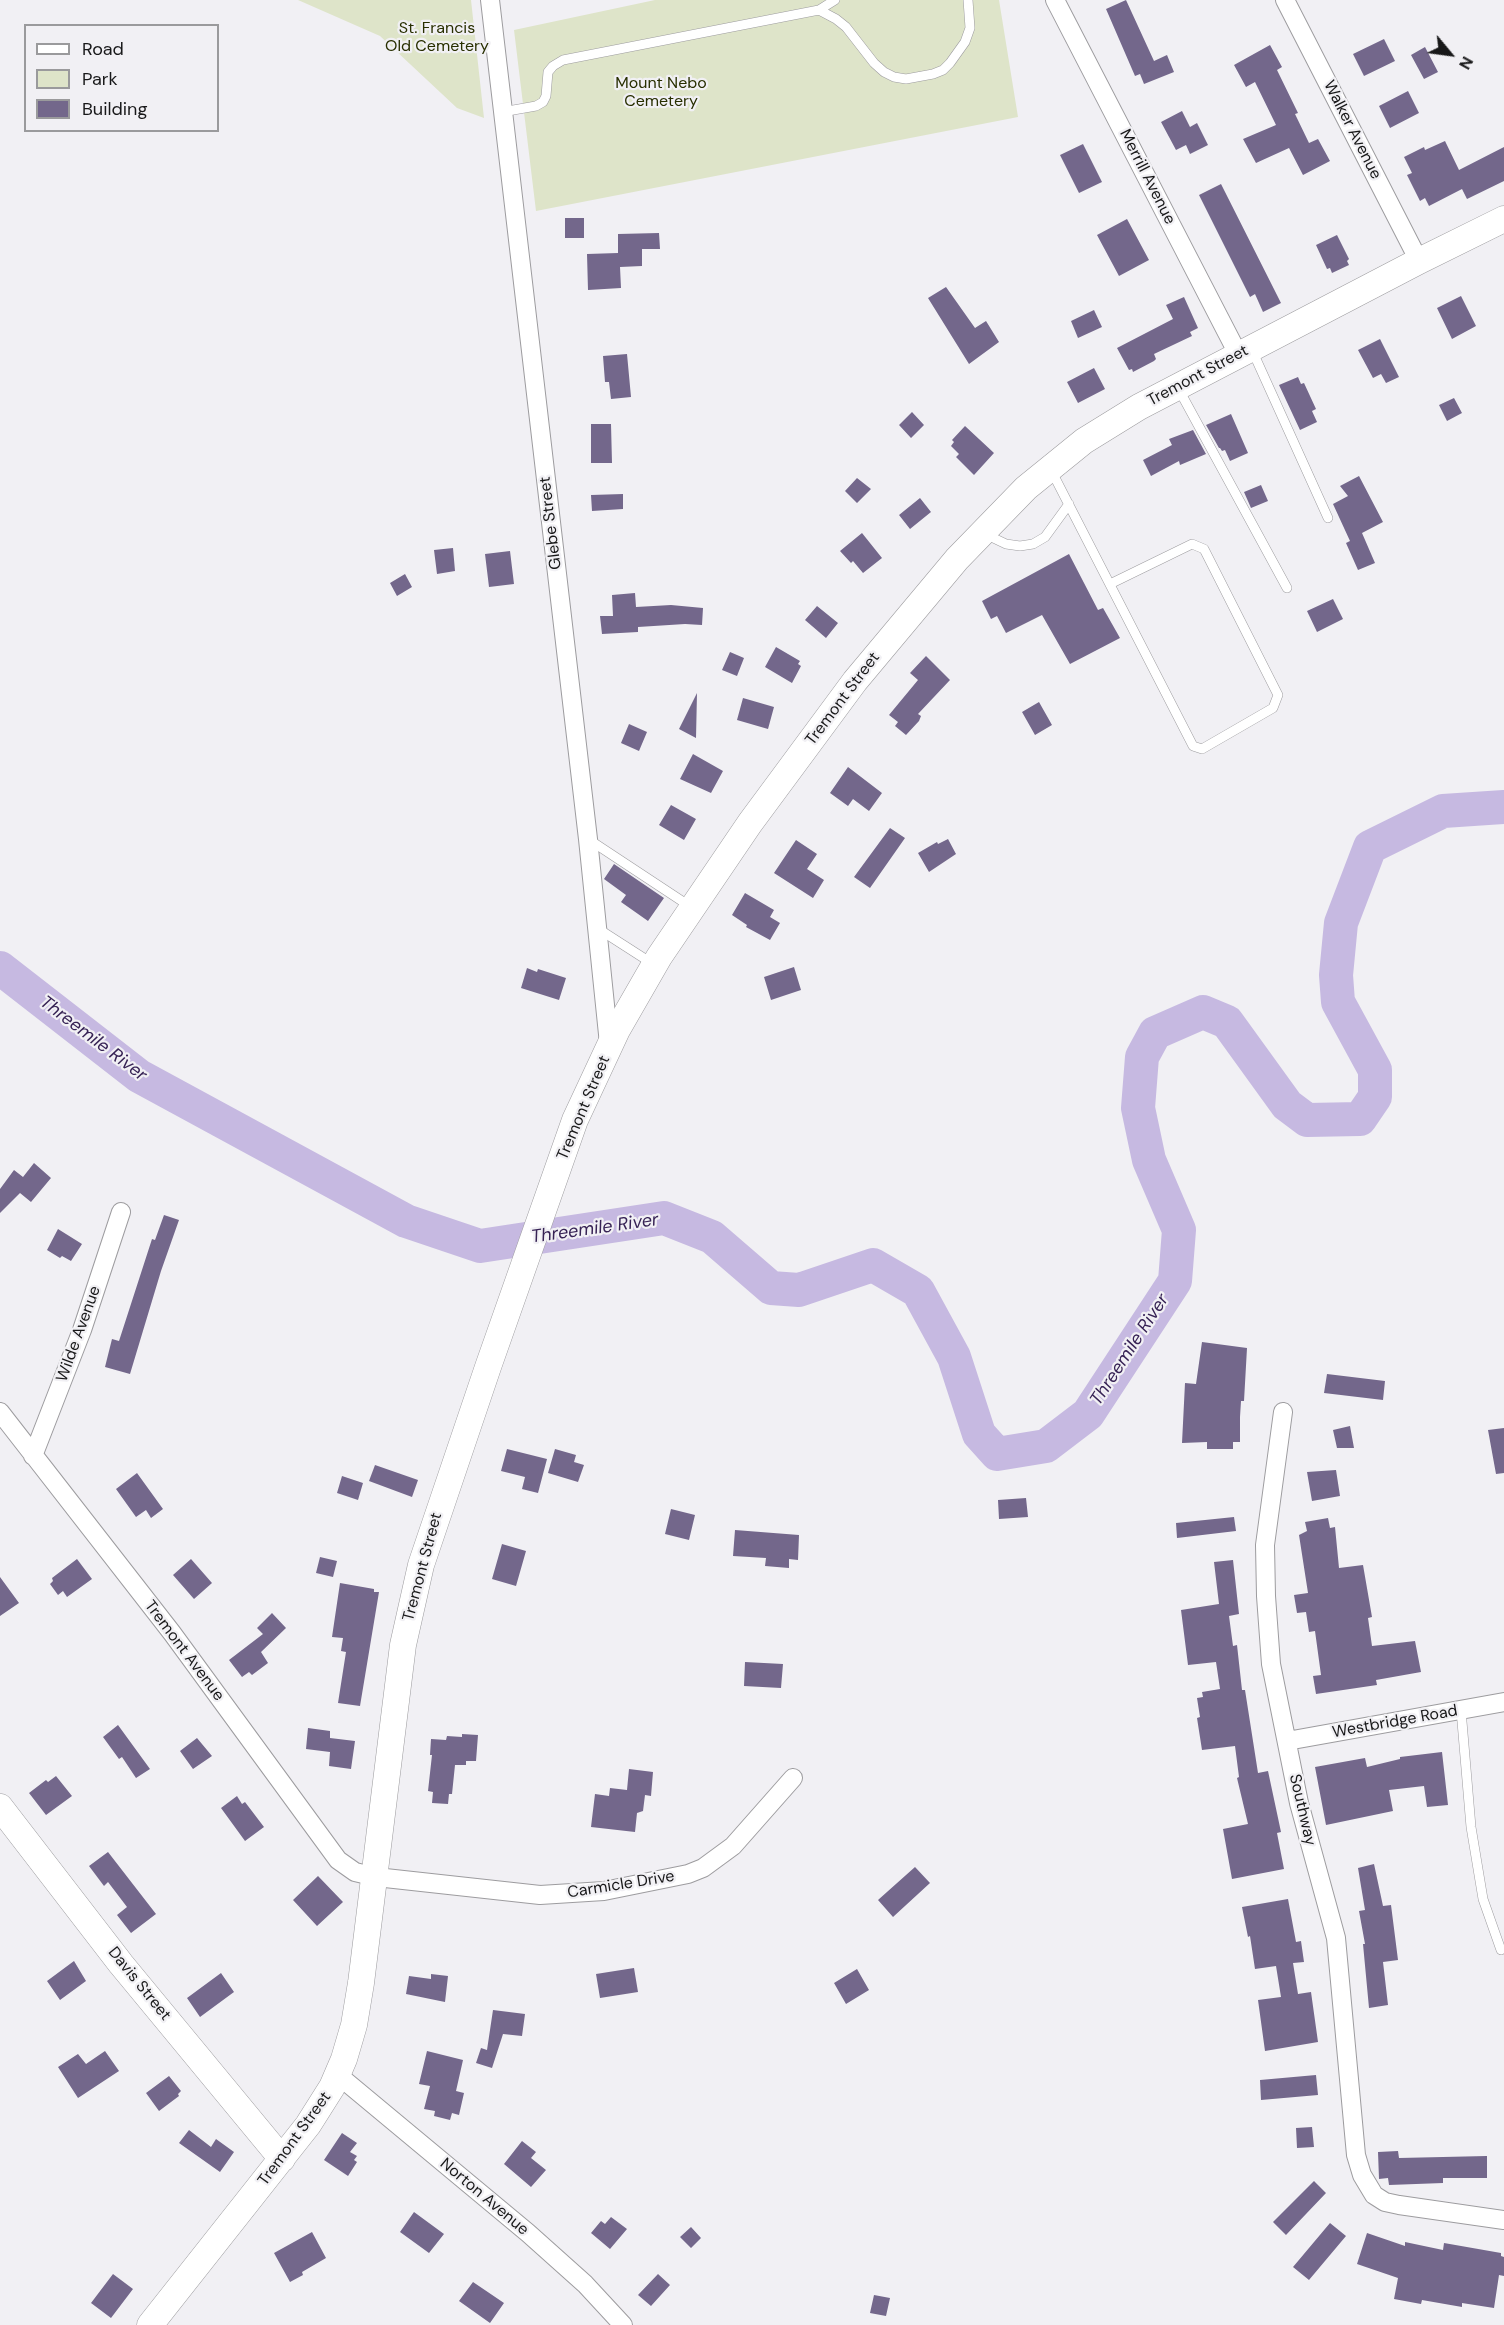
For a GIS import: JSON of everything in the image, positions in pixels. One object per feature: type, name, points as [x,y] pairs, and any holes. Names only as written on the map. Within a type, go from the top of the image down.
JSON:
[{"type":"main road","name":"Tremont Street","points":[[150,2325],[282,2159],[320,2108],[338,2075],[354,2025],[376,1877],[400,1665],[411,1606],[435,1522],[575,1120],[609,1047],[654,965],[750,823],[855,681],[981,532],[1050,467],[1110,424],[1177,386],[1504,219]]},
{"type":"main road","name":"Davis Street","points":[[0,1807],[121,1964],[282,2159]]},
{"type":"street","name":"Glebe Street","points":[[490,0],[588,839],[609,1047]]},
{"type":"street","name":"Merrill Avenue","points":[[1055,0],[1245,351]]},
{"type":"street","name":"Walker Avenue","points":[[1285,0],[1419,261]]},
{"type":"street","name":"Wilde Avenue","points":[[33,1456],[82,1330],[121,1212]]},
{"type":"street","name":"Tremont Avenue","points":[[0,1412],[172,1633],[338,1860],[356,1872],[376,1877]]},
{"type":"street","name":"Southway","points":[[1283,1412],[1265,1545],[1265,1579],[1272,1664],[1306,1830],[1336,1938],[1356,2155],[1366,2184],[1380,2199],[1399,2205],[1504,2220]]},
{"type":"street","name":"Westbridge Road","points":[[1287,1741],[1504,1702]]},
{"type":"street","name":"Carmicle Drive","points":[[376,1877],[540,1895],[604,1891],[688,1874],[704,1868],[734,1846],[794,1778]]},
{"type":"street","name":"Norton Avenue","points":[[338,2075],[528,2233],[585,2284],[623,2325]]},
{"type":"lane","points":[[502,112],[536,106],[543,102],[546,96],[548,72],[563,60],[819,10],[836,0]]},
{"type":"lane","points":[[819,10],[846,27],[874,63],[884,72],[906,79],[933,74],[943,70],[950,63],[965,42],[970,28],[968,0]]},
{"type":"lane","points":[[1245,351],[1328,518]]},
{"type":"lane","points":[[1177,386],[1287,588]]},
{"type":"lane","points":[[1050,467],[1193,746],[1202,749],[1273,708],[1278,694],[1204,549],[1191,544],[1110,584]]},
{"type":"lane","points":[[981,532],[1006,544],[1020,546],[1033,544],[1045,537],[1069,504]]},
{"type":"lane","points":[[588,839],[693,907]]},
{"type":"lane","points":[[597,928],[654,965]]},
{"type":"lane","points":[[1461,1710],[1471,1827],[1483,1899],[1501,1950]]},
{"type":"green space","name":"St. Francis Old Cemetery","points":[[298,0],[471,0],[484,118],[457,108],[380,36]]},
{"type":"green space","name":"Mount Nebo Cemetery","points":[[655,0],[999,0],[1018,117],[536,211],[514,30]]},
{"type":"building","points":[[1126,0],[1154,61],[1167,55],[1174,72],[1144,84],[1140,74],[1135,76],[1106,9]]},
{"type":"building","points":[[1384,39],[1395,61],[1364,76],[1353,54]]},
{"type":"building","points":[[1270,45],[1282,67],[1277,70],[1298,113],[1295,114],[1309,143],[1318,139],[1330,161],[1303,175],[1289,148],[1256,163],[1243,139],[1276,125],[1255,82],[1246,87],[1234,65]]},
{"type":"building","points":[[1425,47],[1438,72],[1424,79],[1411,55]]},
{"type":"building","points":[[1408,91],[1419,113],[1390,128],[1379,106]]},
{"type":"building","points":[[1182,111],[1190,127],[1197,123],[1208,145],[1190,154],[1186,145],[1176,150],[1161,122]]},
{"type":"building","points":[[1445,141],[1459,170],[1504,147],[1504,181],[1467,199],[1462,189],[1429,206],[1425,198],[1420,201],[1407,175],[1412,173],[1404,157],[1424,147],[1425,150]]},
{"type":"building","points":[[1083,144],[1102,182],[1079,193],[1060,155]]},
{"type":"building","points":[[1221,184],[1281,303],[1263,312],[1255,294],[1250,297],[1199,195]]},
{"type":"building","points":[[565,218],[584,218],[584,238],[565,238]]},
{"type":"building","points":[[1127,219],[1149,260],[1119,276],[1097,235]]},
{"type":"building","points":[[659,233],[660,249],[642,249],[642,266],[620,267],[621,288],[588,290],[587,254],[618,253],[618,234]]},
{"type":"building","points":[[1337,235],[1349,259],[1347,261],[1349,265],[1332,273],[1330,268],[1327,269],[1316,245]]},
{"type":"building","points":[[946,287],[975,328],[986,321],[999,342],[969,364],[928,298]]},
{"type":"building","points":[[1461,296],[1476,326],[1452,339],[1437,308]]},
{"type":"building","points":[[1184,297],[1198,328],[1190,332],[1192,336],[1154,354],[1156,359],[1154,361],[1133,372],[1132,369],[1129,370],[1117,348],[1173,319],[1166,305]]},
{"type":"building","points":[[1094,310],[1102,327],[1078,338],[1071,321]]},
{"type":"building","points":[[1380,339],[1399,377],[1386,383],[1381,374],[1373,378],[1358,350]]},
{"type":"building","points":[[627,354],[631,397],[611,399],[609,382],[605,382],[603,356]]},
{"type":"building","points":[[1094,368],[1105,389],[1078,403],[1067,382]]},
{"type":"building","points":[[1298,377],[1301,384],[1304,383],[1316,409],[1312,411],[1317,422],[1300,430],[1279,385]]},
{"type":"building","points":[[1454,398],[1462,413],[1447,421],[1439,405]]},
{"type":"building","points":[[912,412],[924,425],[911,438],[899,425]]},
{"type":"building","points":[[1231,414],[1248,453],[1230,461],[1225,450],[1222,451],[1219,448],[1206,425]]},
{"type":"building","points":[[591,424],[611,424],[612,463],[591,463]]},
{"type":"building","points":[[965,426],[994,453],[974,475],[956,457],[959,454],[951,446],[954,442],[952,440]]},
{"type":"building","points":[[1193,430],[1206,454],[1180,465],[1179,461],[1151,476],[1143,460],[1172,445],[1169,439]]},
{"type":"building","points":[[1359,476],[1383,522],[1362,533],[1375,563],[1358,570],[1346,543],[1350,541],[1333,504],[1348,496],[1340,486]]},
{"type":"building","points":[[857,478],[871,489],[857,503],[845,491]]},
{"type":"building","points":[[1261,485],[1268,501],[1251,508],[1244,492]]},
{"type":"building","points":[[623,494],[623,509],[592,511],[591,495]]},
{"type":"building","points":[[920,498],[931,512],[910,529],[899,515]]},
{"type":"building","points":[[862,533],[882,558],[863,573],[840,551]]},
{"type":"building","points":[[453,548],[455,571],[437,574],[434,550]]},
{"type":"building","points":[[510,551],[514,584],[489,587],[485,554]]},
{"type":"building","points":[[1069,554],[1098,610],[1103,608],[1120,638],[1070,664],[1042,615],[1006,633],[997,616],[991,619],[982,601]]},
{"type":"building","points":[[405,574],[412,587],[397,596],[390,583]]},
{"type":"building","points":[[635,593],[636,607],[671,605],[703,608],[702,625],[638,627],[638,632],[602,634],[600,616],[613,616],[612,595]]},
{"type":"building","points":[[1333,599],[1343,619],[1317,632],[1307,611]]},
{"type":"building","points":[[817,606],[838,623],[826,638],[805,620]]},
{"type":"building","points":[[776,647],[800,661],[798,664],[801,666],[792,683],[765,667]]},
{"type":"building","points":[[730,652],[744,658],[737,676],[722,670]]},
{"type":"building","points":[[926,656],[950,680],[918,714],[921,716],[919,721],[906,735],[895,726],[898,722],[889,715],[918,680],[910,673]]},
{"type":"building","points":[[697,693],[696,738],[679,729]]},
{"type":"building","points":[[743,698],[774,707],[768,729],[737,720]]},
{"type":"building","points":[[1039,702],[1052,725],[1035,735],[1022,712]]},
{"type":"building","points":[[629,724],[647,732],[639,751],[621,743]]},
{"type":"building","points":[[693,754],[723,771],[711,793],[680,779]]},
{"type":"building","points":[[848,767],[882,793],[869,811],[853,799],[848,806],[830,793]]},
{"type":"building","points":[[671,805],[696,819],[684,840],[659,825]]},
{"type":"building","points":[[890,828],[905,838],[870,888],[854,877]]},
{"type":"building","points":[[948,839],[956,854],[929,872],[918,853],[937,842],[938,844]]},
{"type":"building","points":[[796,840],[817,854],[807,869],[824,880],[813,898],[774,873]]},
{"type":"building","points":[[614,864],[664,898],[648,921],[621,902],[626,895],[604,879]]},
{"type":"building","points":[[745,893],[774,910],[770,917],[780,923],[770,940],[746,927],[747,925],[732,915]]},
{"type":"building","points":[[794,967],[801,990],[771,1000],[764,977]]},
{"type":"building","points":[[527,968],[566,978],[559,1000],[521,988]]},
{"type":"building","points":[[34,1163],[51,1178],[31,1202],[20,1193],[0,1213],[0,1189],[14,1170],[23,1177]]},
{"type":"building","points":[[164,1215],[179,1220],[130,1374],[105,1367],[112,1339],[119,1341],[152,1239],[155,1240]]},
{"type":"building","points":[[58,1229],[82,1244],[71,1261],[62,1256],[60,1258],[47,1250]]},
{"type":"building","points":[[1202,1342],[1247,1348],[1244,1401],[1241,1401],[1240,1442],[1233,1442],[1233,1449],[1207,1449],[1207,1442],[1182,1443],[1185,1383],[1196,1384]]},
{"type":"building","points":[[1327,1374],[1385,1381],[1383,1400],[1324,1393]]},
{"type":"building","points":[[1350,1426],[1354,1448],[1337,1448],[1333,1430]]},
{"type":"building","points":[[1504,1428],[1504,1473],[1496,1474],[1488,1430]]},
{"type":"building","points":[[507,1449],[547,1459],[538,1493],[522,1489],[525,1477],[501,1471]]},
{"type":"building","points":[[555,1449],[576,1455],[574,1462],[584,1465],[578,1482],[548,1473]]},
{"type":"building","points":[[375,1465],[418,1480],[412,1497],[369,1481]]},
{"type":"building","points":[[1336,1470],[1340,1496],[1312,1501],[1307,1472]]},
{"type":"building","points":[[137,1473],[163,1509],[151,1518],[146,1510],[136,1517],[116,1489]]},
{"type":"building","points":[[342,1476],[363,1483],[358,1500],[337,1493]]},
{"type":"building","points":[[1026,1498],[1028,1517],[999,1519],[998,1500]]},
{"type":"building","points":[[671,1509],[695,1515],[689,1540],[665,1534]]},
{"type":"building","points":[[1234,1517],[1236,1531],[1177,1538],[1176,1523]]},
{"type":"building","points":[[1328,1518],[1330,1528],[1335,1527],[1339,1568],[1363,1565],[1372,1617],[1368,1618],[1372,1646],[1415,1641],[1421,1672],[1376,1680],[1377,1685],[1316,1694],[1313,1676],[1321,1675],[1315,1631],[1309,1632],[1306,1612],[1297,1613],[1294,1595],[1308,1593],[1299,1535],[1307,1531],[1305,1522]]},
{"type":"building","points":[[735,1530],[799,1535],[798,1560],[789,1559],[789,1568],[765,1566],[766,1558],[733,1556]]},
{"type":"building","points":[[502,1544],[526,1551],[516,1586],[492,1579]]},
{"type":"building","points":[[320,1557],[337,1561],[333,1577],[316,1573]]},
{"type":"building","points":[[77,1559],[92,1579],[67,1597],[63,1591],[58,1595],[50,1584],[53,1581],[52,1578]]},
{"type":"building","points":[[191,1559],[212,1583],[194,1599],[173,1575]]},
{"type":"building","points":[[1233,1560],[1239,1614],[1229,1616],[1233,1646],[1237,1645],[1242,1690],[1245,1690],[1258,1773],[1268,1771],[1281,1832],[1277,1833],[1284,1869],[1232,1879],[1223,1829],[1248,1824],[1237,1778],[1239,1777],[1235,1746],[1202,1750],[1197,1718],[1200,1717],[1197,1698],[1203,1697],[1202,1692],[1220,1689],[1216,1662],[1188,1665],[1181,1610],[1219,1604],[1214,1562]]},
{"type":"building","points":[[0,1577],[19,1603],[0,1616]]},
{"type":"building","points":[[340,1583],[379,1592],[360,1706],[338,1703],[346,1652],[341,1651],[343,1638],[332,1637]]},
{"type":"building","points":[[272,1613],[286,1628],[261,1652],[268,1663],[252,1675],[249,1672],[242,1677],[229,1660],[263,1634],[257,1628]]},
{"type":"building","points":[[745,1662],[783,1664],[781,1688],[744,1686]]},
{"type":"building","points":[[118,1725],[150,1769],[136,1778],[122,1757],[119,1759],[103,1737]]},
{"type":"building","points":[[308,1728],[330,1731],[330,1738],[355,1741],[351,1769],[329,1766],[330,1752],[306,1749]]},
{"type":"building","points":[[462,1734],[478,1735],[476,1761],[466,1761],[466,1765],[455,1765],[452,1794],[449,1794],[448,1804],[432,1803],[433,1792],[428,1791],[432,1755],[430,1755],[431,1739],[446,1740],[447,1736],[462,1737]]},
{"type":"building","points":[[197,1738],[212,1756],[193,1769],[180,1751]]},
{"type":"building","points":[[1442,1752],[1448,1805],[1427,1807],[1424,1786],[1389,1790],[1393,1811],[1326,1825],[1315,1767],[1365,1758],[1367,1767],[1400,1759],[1400,1757]]},
{"type":"building","points":[[629,1769],[653,1772],[651,1796],[645,1795],[643,1811],[637,1813],[635,1832],[591,1827],[595,1794],[609,1796],[610,1788],[627,1790]]},
{"type":"building","points":[[56,1776],[72,1796],[46,1815],[29,1793],[46,1780],[48,1782]]},
{"type":"building","points":[[237,1796],[242,1804],[245,1802],[264,1827],[245,1841],[221,1808]]},
{"type":"building","points":[[108,1852],[156,1914],[131,1933],[117,1915],[127,1907],[108,1882],[104,1886],[89,1866]]},
{"type":"building","points":[[1374,1864],[1383,1906],[1391,1905],[1398,1960],[1383,1962],[1388,2005],[1369,2008],[1363,1944],[1365,1944],[1359,1911],[1365,1910],[1358,1868]]},
{"type":"building","points":[[915,1867],[930,1883],[893,1917],[878,1900]]},
{"type":"building","points":[[318,1876],[343,1902],[317,1926],[293,1900]]},
{"type":"building","points":[[1288,1899],[1296,1942],[1301,1941],[1304,1962],[1293,1963],[1298,1994],[1311,1992],[1318,2042],[1265,2051],[1258,2000],[1281,1997],[1276,1966],[1255,1969],[1250,1936],[1248,1937],[1242,1907]]},
{"type":"building","points":[[74,1961],[86,1981],[60,2000],[47,1981]]},
{"type":"building","points":[[634,1968],[638,1992],[600,1998],[596,1974]]},
{"type":"building","points":[[857,1969],[869,1990],[846,2004],[834,1983]]},
{"type":"building","points":[[221,1973],[234,1992],[200,2017],[187,1998]]},
{"type":"building","points":[[431,1974],[448,1976],[445,2002],[406,1994],[409,1976],[431,1979]]},
{"type":"building","points":[[493,2010],[525,2014],[522,2036],[503,2034],[492,2068],[476,2063],[481,2048],[487,2050]]},
{"type":"building","points":[[105,2051],[119,2071],[78,2098],[58,2067],[78,2054],[86,2064]]},
{"type":"building","points":[[427,2051],[463,2060],[456,2091],[464,2093],[459,2115],[452,2113],[450,2120],[434,2116],[435,2111],[424,2109],[430,2086],[419,2084]]},
{"type":"building","points":[[1316,2075],[1318,2095],[1261,2100],[1260,2080]]},
{"type":"building","points":[[169,2076],[181,2091],[179,2096],[159,2111],[146,2093]]},
{"type":"building","points":[[1312,2127],[1314,2147],[1297,2148],[1296,2128]]},
{"type":"building","points":[[189,2130],[211,2147],[216,2139],[234,2152],[220,2172],[179,2143]]},
{"type":"building","points":[[342,2133],[357,2143],[350,2152],[357,2156],[354,2160],[357,2162],[348,2176],[324,2160]]},
{"type":"building","points":[[522,2141],[536,2152],[531,2158],[546,2170],[531,2187],[504,2164]]},
{"type":"building","points":[[1398,2151],[1399,2158],[1487,2156],[1487,2178],[1443,2178],[1443,2183],[1389,2185],[1388,2178],[1379,2179],[1378,2152]]},
{"type":"building","points":[[1314,2181],[1326,2193],[1286,2235],[1273,2222]]},
{"type":"building","points":[[414,2212],[444,2234],[429,2253],[400,2232]]},
{"type":"building","points":[[611,2217],[627,2229],[610,2249],[591,2233],[601,2221],[605,2224]]},
{"type":"building","points":[[1330,2223],[1346,2236],[1309,2280],[1293,2267]]},
{"type":"building","points":[[691,2227],[701,2238],[691,2248],[680,2237]]},
{"type":"building","points":[[312,2232],[326,2258],[290,2282],[274,2253]]},
{"type":"building","points":[[1367,2233],[1405,2246],[1405,2242],[1443,2250],[1444,2243],[1501,2253],[1504,2257],[1504,2276],[1499,2275],[1494,2308],[1462,2303],[1462,2307],[1422,2300],[1421,2304],[1394,2299],[1398,2278],[1357,2264]]},
{"type":"building","points":[[113,2274],[133,2289],[111,2318],[91,2303]]},
{"type":"building","points":[[658,2274],[670,2285],[651,2306],[638,2295]]},
{"type":"building","points":[[473,2282],[504,2303],[490,2323],[459,2301]]},
{"type":"building","points":[[874,2295],[890,2298],[886,2316],[870,2313]]},
{"type":"waterway","name":"Threemile River","points":[[0,968],[139,1076],[406,1221],[480,1246],[664,1218],[712,1237],[771,1288],[799,1290],[873,1265],[918,1291],[954,1357],[979,1434],[997,1454],[1046,1446],[1088,1414],[1175,1281],[1179,1230],[1149,1160],[1138,1108],[1142,1057],[1155,1033],[1203,1012],[1227,1022],[1287,1105],[1307,1120],[1360,1119],[1375,1097],[1375,1070],[1338,1002],[1336,975],[1341,923],[1370,847],[1443,811],[1504,807]]}]
